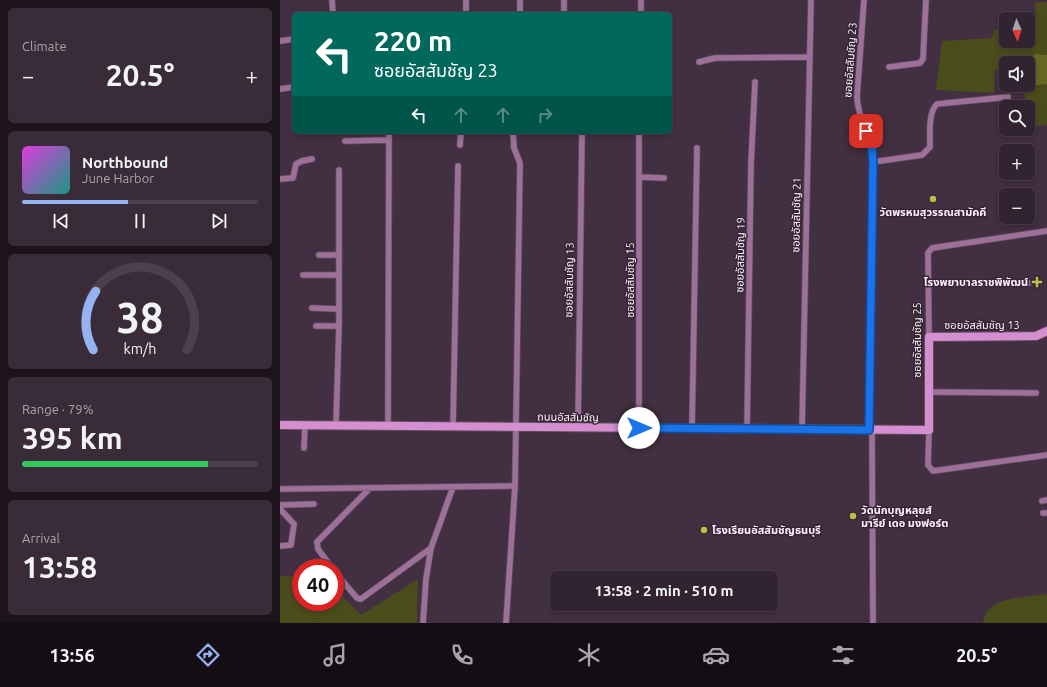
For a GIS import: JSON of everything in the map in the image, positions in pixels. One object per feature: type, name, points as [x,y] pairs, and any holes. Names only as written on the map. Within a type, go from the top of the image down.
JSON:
[{"type":"street","points":[[332,0],[334,12]]},
{"type":"street","points":[[466,0],[466,12]]},
{"type":"street","points":[[520,0],[520,12]]},
{"type":"street","points":[[564,0],[564,12]]},
{"type":"street","points":[[640,12],[641,0]]},
{"type":"street","name":"ซอยอัสสัมชัญ 21","points":[[802,430],[811,0]]},
{"type":"street","name":"ซอยอัสสัมชัญ 23","points":[[864,0],[858,110],[870,142],[873,162],[870,430],[873,623]]},
{"type":"street","points":[[889,67],[920,63],[923,59],[926,0]]},
{"type":"street","points":[[280,41],[292,39]]},
{"type":"street","points":[[699,62],[715,58],[810,57]]},
{"type":"street","name":"ซอยอัสสัมชัญ 19","points":[[747,430],[751,164],[755,82]]},
{"type":"street","points":[[280,89],[292,87]]},
{"type":"street","points":[[873,162],[922,155],[927,151],[930,147],[932,113],[937,104],[1008,97]]},
{"type":"street","points":[[388,427],[389,134]]},
{"type":"street","points":[[460,145],[461,134]]},
{"type":"street","points":[[506,623],[515,486],[520,163],[514,148],[514,134]]},
{"type":"street","name":"ซอยอัสสัมชัญ 13","points":[[578,428],[582,134]]},
{"type":"street","name":"ซอยอัสสัมชัญ 15","points":[[639,134],[639,428]]},
{"type":"street","points":[[345,141],[389,140]]},
{"type":"street","points":[[692,429],[697,148]]},
{"type":"street","points":[[280,179],[293,178],[296,164],[312,159]]},
{"type":"street","points":[[453,427],[458,166]]},
{"type":"street","points":[[336,425],[339,326],[339,170]]},
{"type":"street","points":[[640,177],[664,178]]},
{"type":"street","name":"ซอยอัสสัมชัญ 25","points":[[928,430],[928,253],[932,248],[1047,231]]},
{"type":"street","points":[[318,256],[339,255]]},
{"type":"street","points":[[303,276],[339,275]]},
{"type":"street","points":[[928,283],[1029,284]]},
{"type":"street","points":[[312,308],[339,309]]},
{"type":"street","points":[[316,326],[339,326]]},
{"type":"street","name":"ซอยอัสสัมชัญ 13","points":[[929,336],[1036,336],[1047,331]]},
{"type":"street","points":[[928,392],[1036,393]]},
{"type":"street","name":"ถนนอัสสัมชัญ","points":[[280,424],[388,427],[928,430]]},
{"type":"street","points":[[304,448],[305,425]]},
{"type":"street","points":[[928,430],[928,464],[933,471],[1047,455]]},
{"type":"street","points":[[280,489],[515,486]]},
{"type":"street","points":[[423,623],[426,579],[431,548],[453,487]]},
{"type":"street","points":[[325,559],[318,549],[317,542],[370,488]]},
{"type":"street","points":[[280,505],[314,504]]},
{"type":"street","points":[[280,509],[294,524],[291,545],[280,546]]},
{"type":"street","points":[[344,583],[357,598],[361,599],[431,548]]},
{"type":"shaded area","points":[[1035,2],[1047,2],[1047,55],[1036,54],[1031,56],[999,56],[999,69],[995,70],[994,93],[936,90],[942,41],[992,38],[994,30],[999,29],[999,48],[1035,48]]},
{"type":"shaded area","points":[[1036,54],[1047,55],[1047,84],[1035,85],[1035,56],[1032,56]]},
{"type":"shaded area","points":[[1035,84],[1047,84],[1047,125],[1035,126],[1035,100],[1025,100],[1024,92],[1035,92]]},
{"type":"shaded area","points":[[280,576],[292,576],[292,611],[344,611],[344,598],[361,615],[418,579],[417,623],[280,623]]},
{"type":"shaded area","points":[[1047,594],[1047,623],[983,623],[986,614],[992,607],[999,603],[1018,598]]},
{"type":"place","name":"วัดพรหมสุวรรณสามัคคี","points":[[933,199]]},
{"type":"place","name":"โรงพยาบาลราชพิพัฒน์","points":[[1037,282]]},
{"type":"place","name":"วัดนักบุญหลุยส์ มารีย์ เดอ มงฟอร์ต","points":[[853,516]]},
{"type":"place","name":"โรงเรียนอัสสัมชัญธนบุรี","points":[[704,530]]},
{"type":"route","points":[[639,428],[869,430],[873,162],[872,149],[866,131]]}]
